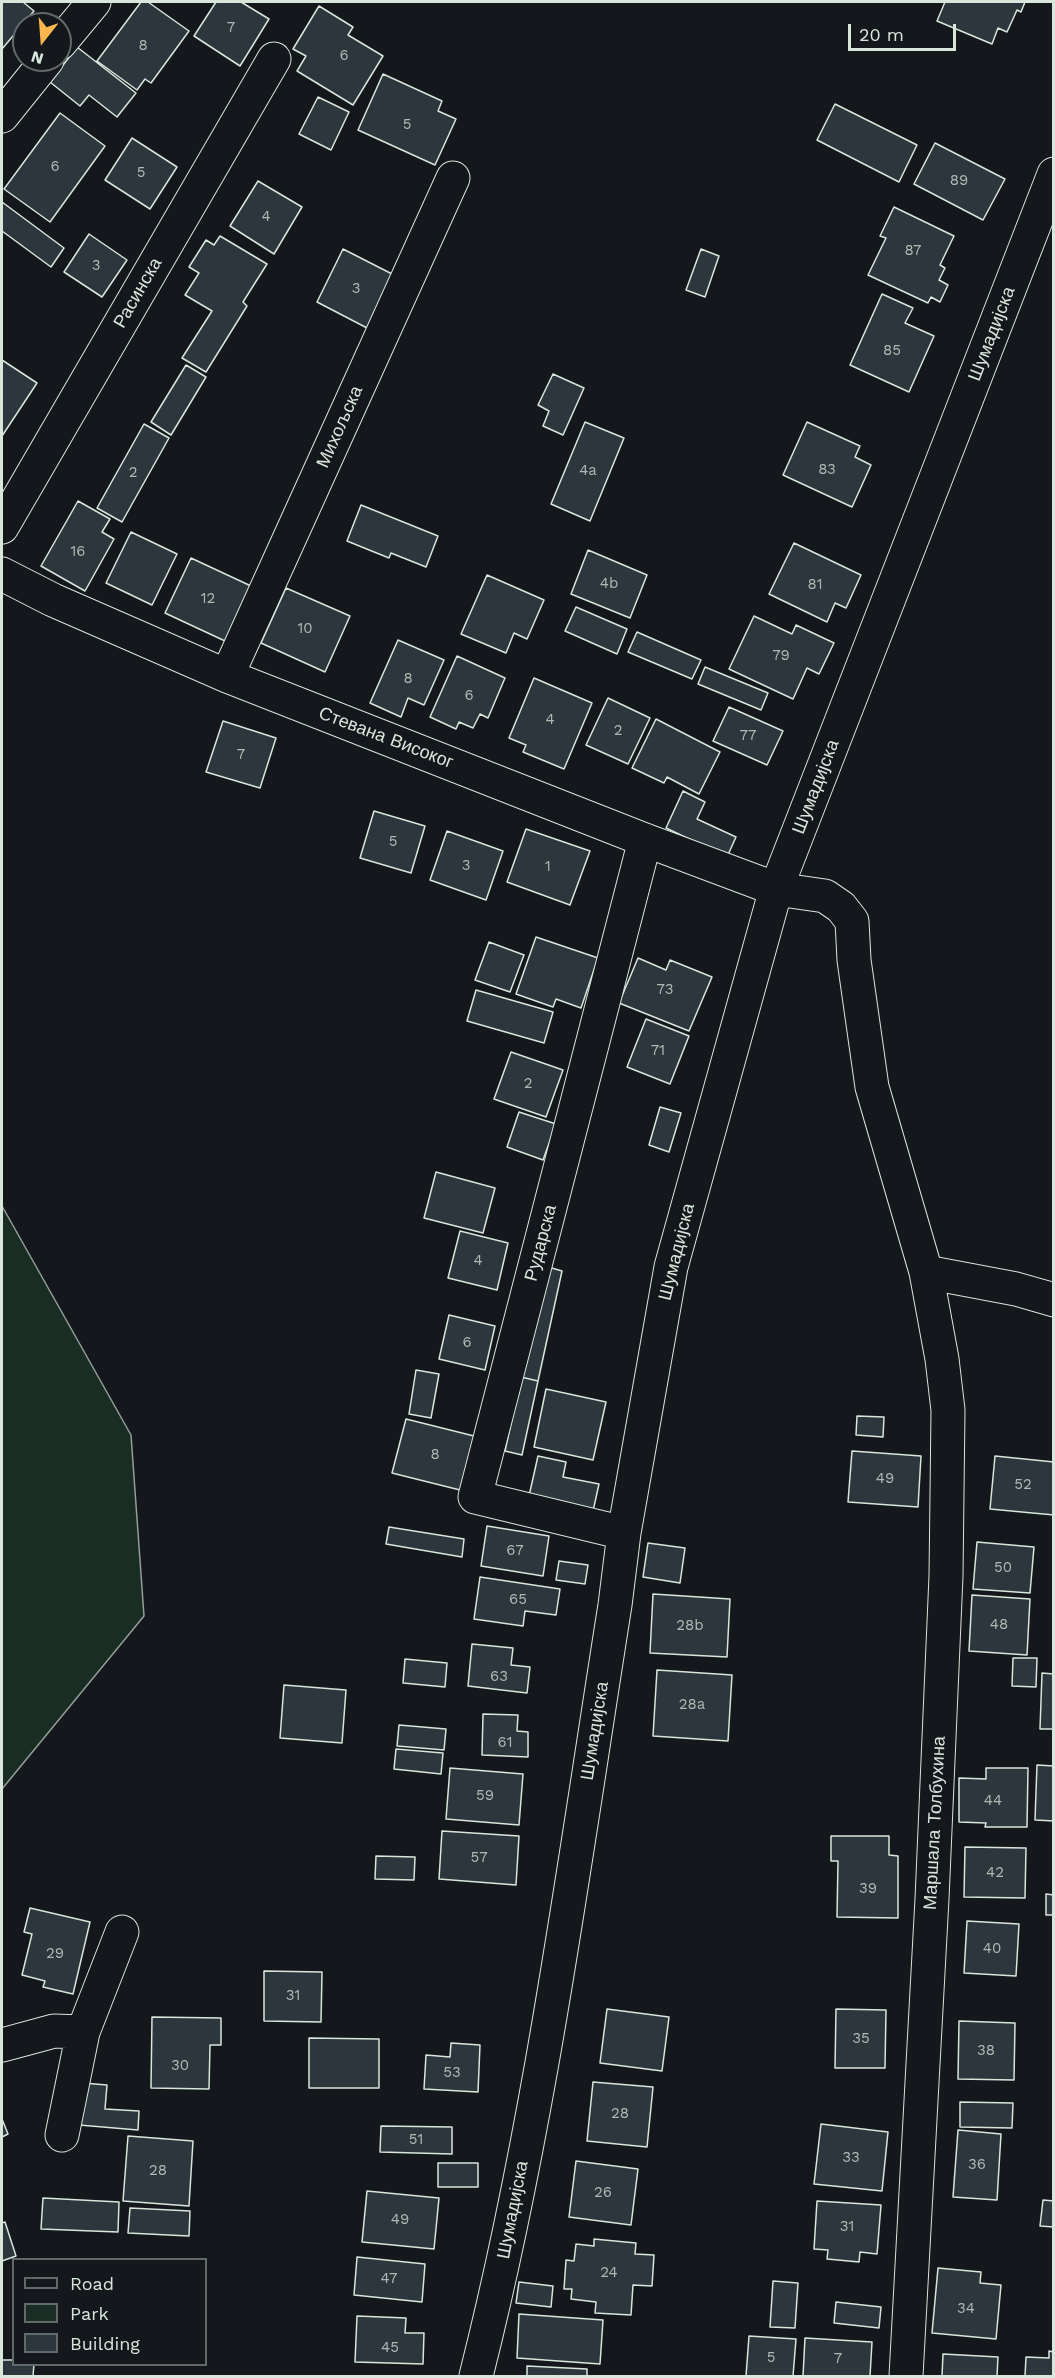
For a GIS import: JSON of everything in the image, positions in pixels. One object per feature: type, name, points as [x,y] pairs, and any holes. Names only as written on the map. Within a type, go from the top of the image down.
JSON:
[{"type":"street","points":[[72,29],[94,2]]},
{"type":"street","name":"Расинска","points":[[2,527],[274,58]]},
{"type":"street","points":[[2,116],[37,72]]},
{"type":"street","name":"Шумадијска","points":[[476,2376],[496,2295],[540,2078],[615,1605],[624,1533],[670,1267],[776,889],[1053,174]]},
{"type":"street","name":"Михољска","points":[[227,676],[453,178]]},
{"type":"street","name":"Стевана Високог","points":[[2,574],[53,600],[227,676],[776,889]]},
{"type":"street","name":"Рударска","points":[[624,1533],[474,1497],[645,840]]},
{"type":"street","name":"Маршала Толбухина","points":[[776,889],[825,896],[841,907],[852,921],[854,960],[872,1087],[926,1272],[942,1359],[948,1410],[946,1576],[906,2376]]},
{"type":"street","points":[[926,1272],[1016,1289],[1053,1300]]},
{"type":"street","points":[[62,2134],[83,2032],[122,1932]]},
{"type":"street","points":[[2,2045],[54,2031],[83,2032]]},
{"type":"green space","points":[[2,1206],[131,1435],[144,1616],[2,1789]]},
{"type":"building","points":[[2,2],[23,2],[34,11],[12,12],[12,37],[2,49]]},
{"type":"building","points":[[141,2],[148,2],[189,31],[151,83],[145,79],[137,90],[97,61]]},
{"type":"building","points":[[216,2],[241,2],[269,19],[240,66],[194,36]]},
{"type":"building","points":[[945,2],[1025,2],[1021,12],[1017,10],[1007,32],[998,28],[992,44],[937,21]]},
{"type":"building","points":[[319,6],[353,27],[348,35],[383,56],[353,105],[297,71],[306,56],[293,49]]},
{"type":"building","points":[[77,47],[136,93],[117,117],[89,95],[80,106],[50,82],[58,72],[72,72],[72,53]]},
{"type":"building","points":[[383,74],[442,101],[438,111],[456,119],[435,165],[358,130]]},
{"type":"building","points":[[318,97],[349,112],[331,150],[299,134]]},
{"type":"building","points":[[835,104],[917,145],[899,182],[817,140]]},
{"type":"building","points":[[60,113],[105,146],[50,222],[4,189]]},
{"type":"building","points":[[132,138],[177,167],[150,209],[105,180]]},
{"type":"building","points":[[935,143],[1005,179],[983,220],[914,184]]},
{"type":"building","points":[[258,181],[302,207],[274,254],[230,226]]},
{"type":"building","points":[[2,202],[64,248],[51,267],[2,231]]},
{"type":"building","points":[[894,207],[954,236],[940,265],[945,268],[939,280],[948,285],[940,302],[931,297],[928,303],[868,275],[886,238],[880,236]]},
{"type":"building","points":[[89,234],[127,260],[102,297],[64,272]]},
{"type":"building","points":[[220,236],[267,264],[243,302],[247,306],[206,372],[182,358],[212,311],[185,295],[199,273],[189,267],[206,240],[214,245]]},
{"type":"building","points":[[343,249],[396,276],[369,329],[317,302]]},
{"type":"building","points":[[701,249],[719,256],[705,297],[686,290]]},
{"type":"building","points":[[882,294],[913,308],[905,323],[934,336],[909,392],[850,365]]},
{"type":"building","points":[[2,360],[37,383],[2,436]]},
{"type":"building","points":[[186,365],[206,377],[171,435],[151,422]]},
{"type":"building","points":[[553,374],[584,388],[563,435],[543,426],[549,411],[538,405]]},
{"type":"building","points":[[585,422],[624,438],[590,521],[551,504]]},
{"type":"building","points":[[807,422],[860,446],[855,457],[871,465],[852,507],[783,475]]},
{"type":"building","points":[[144,424],[169,438],[122,522],[97,508]]},
{"type":"building","points":[[78,501],[110,519],[102,532],[114,539],[85,591],[41,566]]},
{"type":"building","points":[[361,505],[438,536],[426,567],[391,553],[389,558],[347,541]]},
{"type":"building","points":[[131,532],[177,554],[152,605],[106,583]]},
{"type":"building","points":[[794,543],[861,575],[846,608],[835,603],[827,622],[769,594]]},
{"type":"building","points":[[588,550],[647,575],[630,618],[571,594]]},
{"type":"building","points":[[191,558],[251,586],[225,641],[165,613]]},
{"type":"building","points":[[487,575],[544,600],[527,639],[514,633],[506,653],[461,634]]},
{"type":"building","points":[[286,588],[350,616],[325,672],[261,643]]},
{"type":"building","points":[[576,607],[627,629],[617,654],[565,631]]},
{"type":"building","points":[[754,616],[792,634],[796,625],[834,643],[819,674],[807,668],[793,699],[729,669]]},
{"type":"building","points":[[637,632],[701,660],[692,679],[628,652]]},
{"type":"building","points":[[398,640],[444,660],[424,705],[408,698],[401,717],[370,703]]},
{"type":"building","points":[[457,656],[505,678],[488,718],[480,714],[473,728],[459,722],[456,729],[430,717]]},
{"type":"building","points":[[705,667],[768,693],[761,710],[698,684]]},
{"type":"building","points":[[534,678],[592,703],[564,769],[523,752],[526,745],[509,738]]},
{"type":"building","points":[[608,698],[650,718],[628,764],[586,745]]},
{"type":"building","points":[[729,707],[783,731],[767,765],[713,741]]},
{"type":"building","points":[[656,719],[720,752],[699,794],[667,777],[664,783],[632,768]]},
{"type":"building","points":[[223,721],[276,738],[260,788],[206,772]]},
{"type":"building","points":[[683,791],[705,802],[697,819],[736,837],[727,857],[666,828]]},
{"type":"building","points":[[374,811],[425,826],[411,873],[360,858]]},
{"type":"building","points":[[526,829],[590,851],[570,905],[507,882]]},
{"type":"building","points":[[447,831],[503,851],[486,900],[430,880]]},
{"type":"building","points":[[536,937],[598,958],[581,1008],[556,999],[553,1007],[516,994]]},
{"type":"building","points":[[489,942],[524,955],[510,992],[475,980]]},
{"type":"building","points":[[638,958],[666,970],[670,960],[712,977],[689,1031],[619,1003]]},
{"type":"building","points":[[476,990],[553,1012],[544,1043],[467,1021]]},
{"type":"building","points":[[646,1019],[689,1036],[670,1084],[627,1067]]},
{"type":"building","points":[[511,1052],[563,1070],[546,1117],[494,1099]]},
{"type":"building","points":[[660,1107],[681,1113],[669,1152],[649,1145]]},
{"type":"building","points":[[519,1112],[556,1124],[543,1160],[507,1147]]},
{"type":"building","points":[[436,1172],[495,1188],[483,1233],[424,1218]]},
{"type":"building","points":[[460,1231],[508,1243],[497,1290],[448,1278]]},
{"type":"building","points":[[545,1266],[562,1271],[538,1381],[521,1377]]},
{"type":"building","points":[[449,1315],[495,1326],[485,1370],[439,1359]]},
{"type":"building","points":[[416,1370],[439,1374],[431,1418],[409,1414]]},
{"type":"building","points":[[521,1377],[538,1381],[522,1455],[505,1451]]},
{"type":"building","points":[[546,1389],[606,1402],[593,1460],[534,1447]]},
{"type":"building","points":[[857,1416],[884,1417],[883,1437],[856,1435]]},
{"type":"building","points":[[406,1419],[478,1437],[464,1491],[392,1473]]},
{"type":"building","points":[[852,1451],[921,1456],[918,1507],[848,1502]]},
{"type":"building","points":[[538,1456],[566,1462],[563,1477],[599,1484],[593,1511],[529,1496]]},
{"type":"building","points":[[995,1456],[1054,1462],[1054,1515],[990,1509]]},
{"type":"building","points":[[487,1526],[549,1536],[543,1576],[481,1566]]},
{"type":"building","points":[[389,1527],[464,1539],[462,1557],[386,1544]]},
{"type":"building","points":[[977,1542],[1034,1547],[1030,1593],[973,1589]]},
{"type":"building","points":[[648,1543],[685,1548],[680,1583],[643,1577]]},
{"type":"building","points":[[559,1561],[588,1565],[585,1584],[556,1580]]},
{"type":"building","points":[[480,1577],[560,1589],[556,1615],[525,1611],[523,1626],[474,1619]]},
{"type":"building","points":[[653,1594],[730,1599],[727,1657],[650,1653]]},
{"type":"building","points":[[972,1595],[1030,1599],[1027,1655],[969,1651]]},
{"type":"building","points":[[472,1644],[513,1648],[511,1665],[530,1667],[527,1693],[468,1686]]},
{"type":"building","points":[[1013,1658],[1037,1658],[1036,1687],[1012,1686]]},
{"type":"building","points":[[405,1659],[447,1663],[445,1687],[403,1683]]},
{"type":"building","points":[[657,1670],[732,1675],[728,1741],[653,1736]]},
{"type":"building","points":[[1042,1673],[1054,1674],[1054,1729],[1040,1729]]},
{"type":"building","points":[[284,1685],[346,1690],[342,1743],[280,1738]]},
{"type":"building","points":[[483,1714],[518,1715],[517,1731],[528,1732],[528,1757],[482,1755]]},
{"type":"building","points":[[399,1725],[446,1729],[444,1750],[397,1746]]},
{"type":"building","points":[[396,1749],[443,1753],[441,1774],[394,1769]]},
{"type":"building","points":[[1037,1765],[1054,1766],[1054,1821],[1035,1820]]},
{"type":"building","points":[[450,1768],[523,1774],[519,1825],[446,1819]]},
{"type":"building","points":[[986,1768],[1028,1768],[1027,1827],[985,1827],[986,1823],[959,1822],[959,1778],[986,1779]]},
{"type":"building","points":[[442,1831],[519,1836],[516,1885],[439,1879]]},
{"type":"building","points":[[831,1836],[889,1836],[889,1855],[898,1856],[898,1918],[837,1917],[838,1861],[831,1861]]},
{"type":"building","points":[[965,1847],[1026,1848],[1025,1898],[964,1897]]},
{"type":"building","points":[[376,1856],[415,1857],[414,1880],[375,1879]]},
{"type":"building","points":[[1046,1894],[1054,1895],[1054,1915],[1046,1915]]},
{"type":"building","points":[[30,1908],[90,1922],[73,1994],[43,1987],[45,1981],[22,1975],[32,1934],[24,1932]]},
{"type":"building","points":[[967,1921],[1019,1924],[1016,1976],[964,1973]]},
{"type":"building","points":[[264,1971],[322,1972],[321,2022],[264,2021]]},
{"type":"building","points":[[607,2009],[669,2017],[662,2071],[600,2063]]},
{"type":"building","points":[[836,2009],[886,2010],[885,2068],[835,2068]]},
{"type":"building","points":[[152,2017],[221,2018],[221,2045],[210,2045],[209,2089],[151,2088]]},
{"type":"building","points":[[959,2021],[1015,2023],[1014,2080],[958,2079]]},
{"type":"building","points":[[309,2038],[379,2039],[379,2088],[309,2088]]},
{"type":"building","points":[[451,2043],[480,2045],[478,2092],[424,2089],[426,2055],[450,2057]]},
{"type":"building","points":[[593,2082],[653,2087],[647,2147],[587,2141]]},
{"type":"building","points":[[83,2083],[107,2085],[105,2109],[139,2111],[138,2130],[79,2125]]},
{"type":"building","points":[[960,2102],[1013,2103],[1012,2128],[960,2127]]},
{"type":"building","points":[[2,2119],[8,2134],[2,2137]]},
{"type":"building","points":[[821,2124],[888,2132],[882,2191],[814,2184]]},
{"type":"building","points":[[381,2126],[452,2127],[452,2154],[380,2152]]},
{"type":"building","points":[[958,2130],[1001,2134],[997,2200],[953,2197]]},
{"type":"building","points":[[128,2136],[193,2141],[189,2206],[123,2201]]},
{"type":"building","points":[[576,2161],[638,2169],[631,2225],[569,2217]]},
{"type":"building","points":[[438,2163],[478,2163],[478,2187],[438,2187]]},
{"type":"building","points":[[367,2191],[439,2198],[434,2249],[362,2242]]},
{"type":"building","points":[[43,2198],[119,2202],[118,2232],[41,2229]]},
{"type":"building","points":[[1043,2200],[1054,2201],[1054,2227],[1040,2226]]},
{"type":"building","points":[[817,2201],[881,2205],[877,2254],[860,2252],[859,2262],[827,2259],[828,2250],[814,2249]]},
{"type":"building","points":[[130,2208],[190,2211],[189,2236],[128,2233]]},
{"type":"building","points":[[5,2222],[16,2256],[2,2261],[2,2223]]},
{"type":"building","points":[[594,2239],[636,2243],[635,2254],[654,2255],[652,2286],[633,2285],[631,2315],[595,2313],[596,2302],[571,2299],[572,2289],[564,2289],[566,2260],[574,2261],[576,2244],[594,2246]]},
{"type":"building","points":[[357,2257],[425,2264],[422,2302],[354,2295]]},
{"type":"building","points":[[938,2268],[981,2272],[980,2283],[1001,2285],[996,2339],[932,2333]]},
{"type":"building","points":[[773,2281],[798,2283],[795,2328],[770,2327]]},
{"type":"building","points":[[519,2282],[553,2286],[551,2307],[516,2303]]},
{"type":"building","points":[[836,2302],[881,2307],[879,2328],[834,2323]]},
{"type":"building","points":[[519,2314],[603,2320],[600,2364],[517,2358]]},
{"type":"building","points":[[357,2316],[406,2318],[405,2333],[424,2333],[423,2364],[355,2362]]},
{"type":"building","points":[[749,2336],[796,2339],[793,2376],[746,2376]]},
{"type":"building","points":[[805,2338],[872,2342],[870,2376],[803,2376]]},
{"type":"building","points":[[1049,2351],[1054,2352],[1054,2376],[1025,2376],[1026,2357],[1049,2358]]},
{"type":"building","points":[[943,2354],[998,2357],[997,2376],[942,2376]]},
{"type":"building","points":[[2,2360],[12,2360],[12,2366],[34,2366],[33,2376],[2,2376]]},
{"type":"building","points":[[527,2366],[587,2369],[587,2376],[527,2376]]}]
